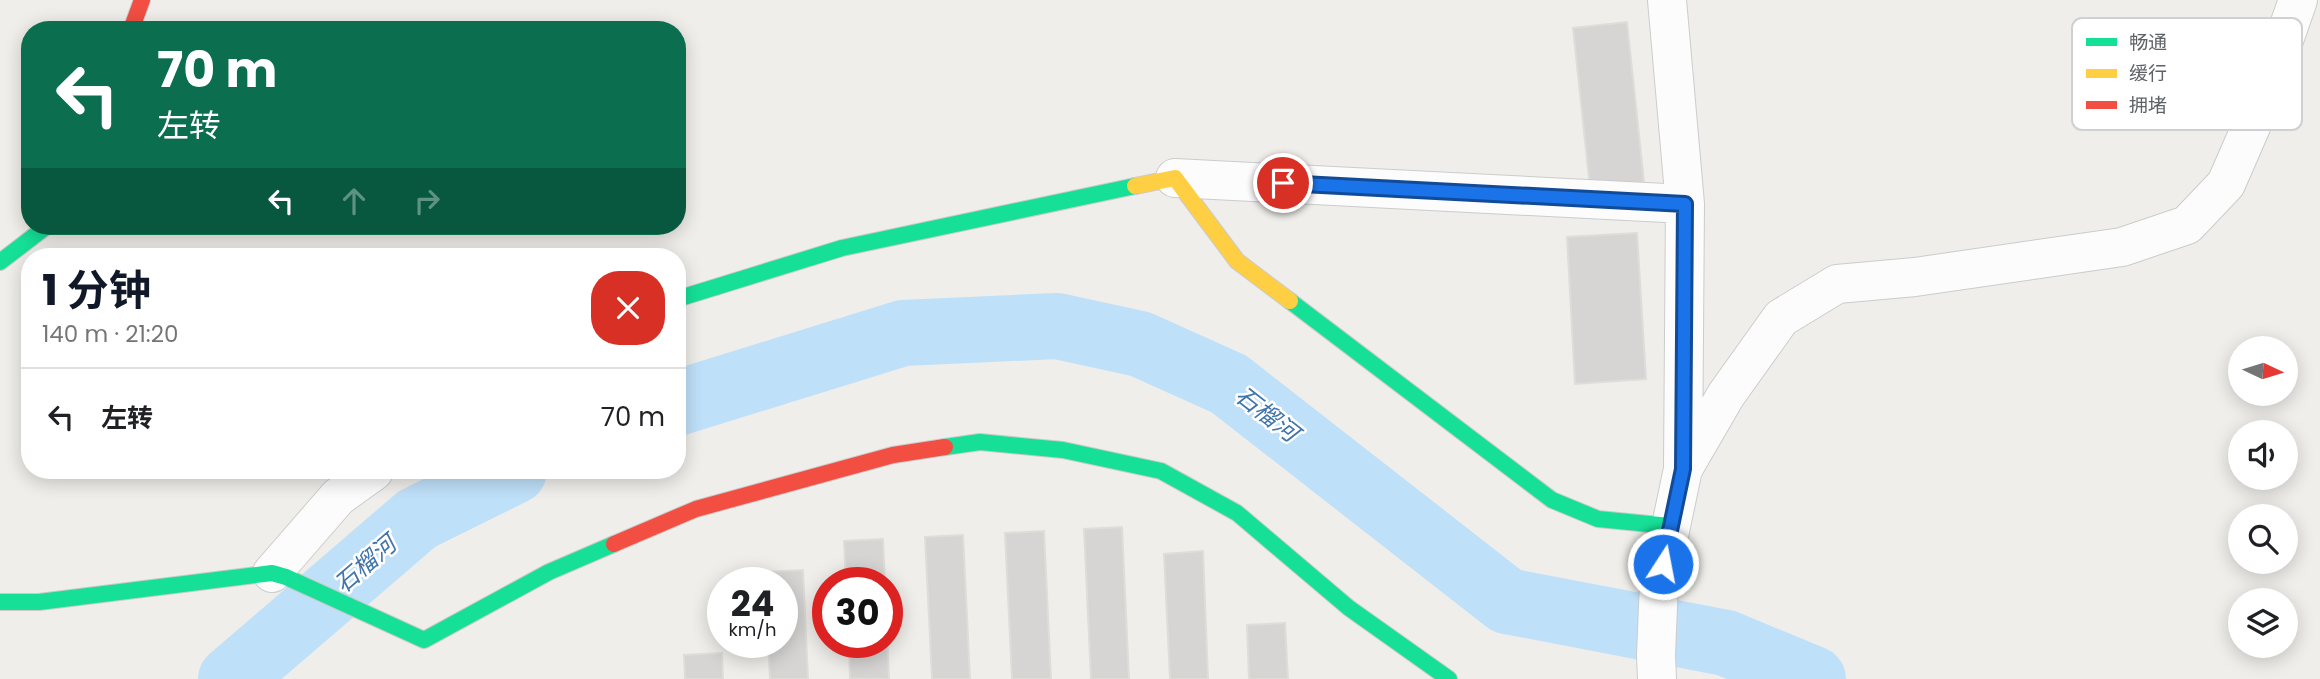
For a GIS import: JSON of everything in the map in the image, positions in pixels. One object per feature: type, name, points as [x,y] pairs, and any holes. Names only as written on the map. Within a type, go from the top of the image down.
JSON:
[{"type":"street","points":[[134,21],[142,0]]},
{"type":"street","points":[[1657,667],[1659,583],[1683,469],[1685,204],[1667,0]]},
{"type":"street","points":[[2292,18],[2298,0]]},
{"type":"street","points":[[1683,469],[1726,394],[1782,318],[1838,284],[2122,247],[2187,225],[2227,184],[2250,130]]},
{"type":"street","points":[[686,296],[842,248],[1175,178],[1685,204]]},
{"type":"street","points":[[1175,178],[1237,261],[1552,500],[1598,519],[1670,526]]},
{"type":"street","points":[[0,262],[35,235]]},
{"type":"street","points":[[0,602],[39,602],[279,575],[424,640],[549,572],[696,509],[892,455],[980,442],[1063,450],[1161,471],[1237,513],[1349,608],[1449,679]]},
{"type":"street","points":[[279,575],[338,497],[363,479]]},
{"type":"building","points":[[1627,22],[1644,182],[1590,188],[1573,28]]},
{"type":"building","points":[[1637,233],[1646,379],[1575,384],[1567,237]]},
{"type":"building","points":[[1122,527],[1129,679],[1091,679],[1084,529]]},
{"type":"building","points":[[1044,531],[1051,679],[1012,679],[1005,533]]},
{"type":"building","points":[[963,535],[970,679],[932,679],[925,537]]},
{"type":"building","points":[[883,539],[884,567],[845,567],[844,541]]},
{"type":"building","points":[[1203,551],[1208,679],[1170,679],[1164,554]]},
{"type":"building","points":[[798,570],[803,570],[808,679],[770,679],[769,658],[798,658]]},
{"type":"building","points":[[1285,623],[1288,679],[1249,679],[1247,625]]},
{"type":"building","points":[[707,654],[707,658],[722,658],[723,679],[685,679],[684,655]]},
{"type":"building","points":[[849,658],[888,658],[889,679],[850,679]]},
{"type":"waterway","name":"石榴河","points":[[686,400],[903,333],[1057,326],[1140,344],[1229,384],[1507,601],[1726,643],[1813,679]]},
{"type":"waterway","name":"石榴河","points":[[231,679],[417,519],[498,479]]},
{"type":"traffic: fast","points":[[686,296],[842,248],[1135,186]]},
{"type":"traffic: fast","points":[[0,262],[35,235]]},
{"type":"traffic: fast","points":[[1290,301],[1552,500],[1598,519],[1670,526]]},
{"type":"traffic: fast","points":[[945,447],[980,442],[1063,450],[1161,471],[1237,513],[1349,608],[1449,679]]},
{"type":"traffic: fast","points":[[0,602],[39,602],[272,573],[424,640],[549,572],[614,544]]},
{"type":"traffic: slow","points":[[1135,186],[1175,178],[1237,261],[1290,301]]},
{"type":"traffic: jam","points":[[134,21],[142,0]]},
{"type":"traffic: jam","points":[[614,544],[696,509],[893,455],[945,447]]},
{"type":"route","points":[[1283,183],[1685,204],[1683,469],[1663,564]]}]
